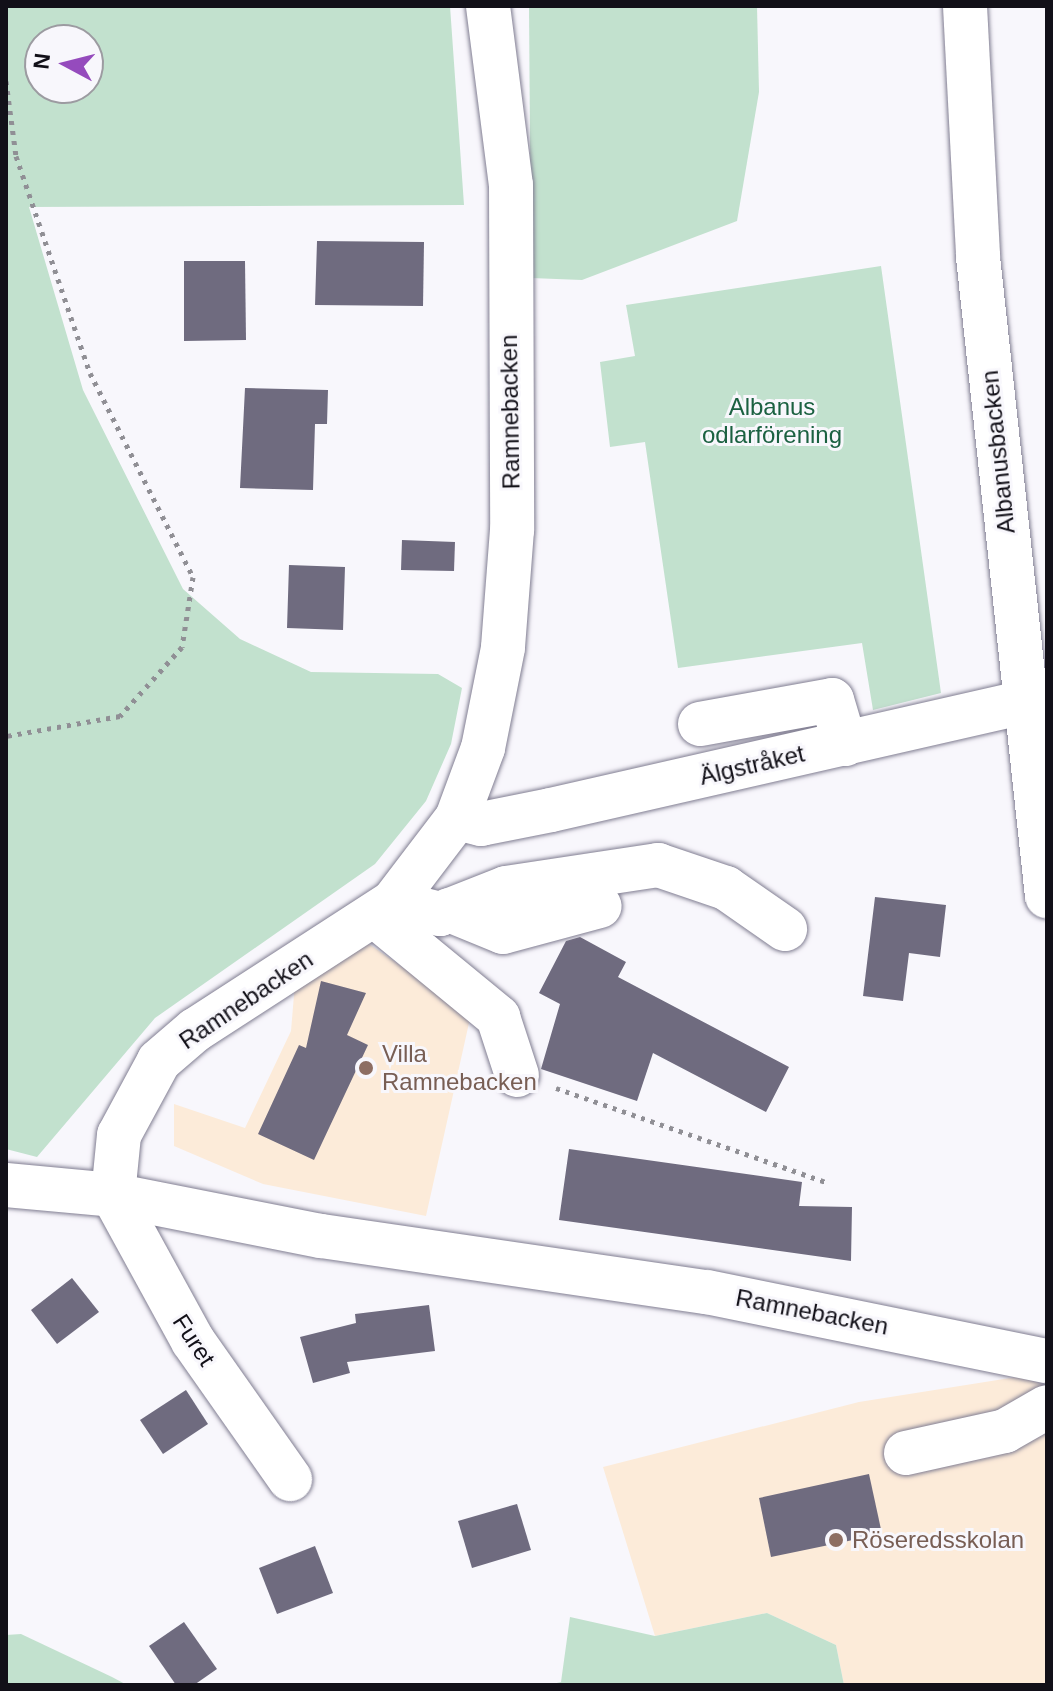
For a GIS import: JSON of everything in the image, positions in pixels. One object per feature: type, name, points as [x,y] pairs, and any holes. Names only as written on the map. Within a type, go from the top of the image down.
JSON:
[{"type":"street","name":"Ramnebacken","points":[[488,6],[511,185],[512,530],[503,648],[483,748],[457,818],[384,909],[195,1030],[159,1061],[119,1135],[113,1195],[321,1236],[707,1292],[1047,1361]]},
{"type":"street","name":"Albanusbacken","points":[[965,6],[978,263],[1036,698],[1047,896]]},
{"type":"street","name":"Älgstråket","points":[[457,818],[481,824],[845,744],[1036,698]]},
{"type":"street","points":[[700,724],[832,700],[845,744]]},
{"type":"street","points":[[384,909],[422,915],[449,910],[506,888],[658,865],[726,888],[785,929]]},
{"type":"street","points":[[449,910],[503,932],[600,906]]},
{"type":"street","points":[[384,909],[498,1017],[517,1075]]},
{"type":"street","points":[[6,1185],[113,1195]]},
{"type":"street","name":"Furet","points":[[113,1195],[193,1341],[290,1479]]},
{"type":"street","points":[[906,1453],[1005,1431],[1047,1407]]},
{"type":"path","points":[[6,81],[16,156],[90,373],[193,577],[182,647],[120,716],[6,736]]},
{"type":"path","points":[[517,1075],[826,1182]]},
{"type":"shaded area","name":"Villa Ramnebacken","points":[[369,944],[471,1014],[426,1216],[263,1184],[174,1146],[174,1104],[245,1128],[291,1031],[295,983]]},
{"type":"shaded area","name":"Röseredsskolan","points":[[1023,1376],[1047,1386],[1047,1685],[844,1685],[836,1645],[767,1613],[655,1636],[603,1467],[859,1402]]},
{"type":"green space","points":[[6,6],[450,6],[464,205],[29,207],[83,390],[183,589],[240,639],[311,672],[438,674],[462,688],[451,744],[426,801],[375,864],[155,1018],[37,1157],[6,1149]]},
{"type":"green space","points":[[529,6],[757,6],[759,92],[737,221],[582,280],[531,278]]},
{"type":"green space","name":"Albanus odlarförening","points":[[881,266],[941,693],[873,710],[862,643],[678,668],[645,442],[610,447],[600,362],[635,356],[626,305]]},
{"type":"green space","points":[[767,1613],[836,1645],[844,1685],[548,1685],[561,1682],[570,1617],[655,1636]]},
{"type":"green space","points":[[21,1634],[127,1685],[6,1685],[6,1635]]},
{"type":"building","points":[[317,241],[424,242],[423,306],[315,305]]},
{"type":"building","points":[[184,261],[245,261],[246,340],[184,341]]},
{"type":"building","points":[[245,388],[328,390],[327,424],[315,424],[313,490],[240,488]]},
{"type":"building","points":[[402,540],[455,542],[454,571],[401,570]]},
{"type":"building","points":[[289,565],[345,567],[343,630],[287,628]]},
{"type":"building","points":[[875,897],[946,905],[940,957],[909,953],[903,1001],[863,996]]},
{"type":"building","points":[[580,937],[626,962],[618,977],[789,1067],[766,1112],[653,1053],[637,1101],[541,1069],[560,1004],[539,993],[566,941]]},
{"type":"building","points":[[321,981],[366,993],[347,1035],[368,1045],[314,1160],[258,1134],[299,1045],[306,1048]]},
{"type":"building","points":[[569,1149],[802,1182],[799,1206],[852,1207],[851,1261],[559,1220]]},
{"type":"building","points":[[72,1278],[99,1312],[57,1344],[31,1310]]},
{"type":"building","points":[[429,1305],[435,1351],[347,1362],[350,1373],[313,1383],[300,1337],[356,1323],[355,1314]]},
{"type":"building","points":[[186,1390],[208,1424],[163,1454],[140,1420]]},
{"type":"building","points":[[869,1474],[882,1534],[771,1557],[759,1498]]},
{"type":"building","points":[[517,1504],[531,1550],[472,1568],[458,1521]]},
{"type":"building","points":[[315,1546],[333,1593],[277,1614],[259,1568]]},
{"type":"building","points":[[184,1622],[217,1669],[194,1685],[176,1685],[149,1646]]},
{"type":"place","name":"Villa Ramnebacken","points":[[366,1068]]},
{"type":"place","name":"Röseredsskolan","points":[[836,1540]]}]
